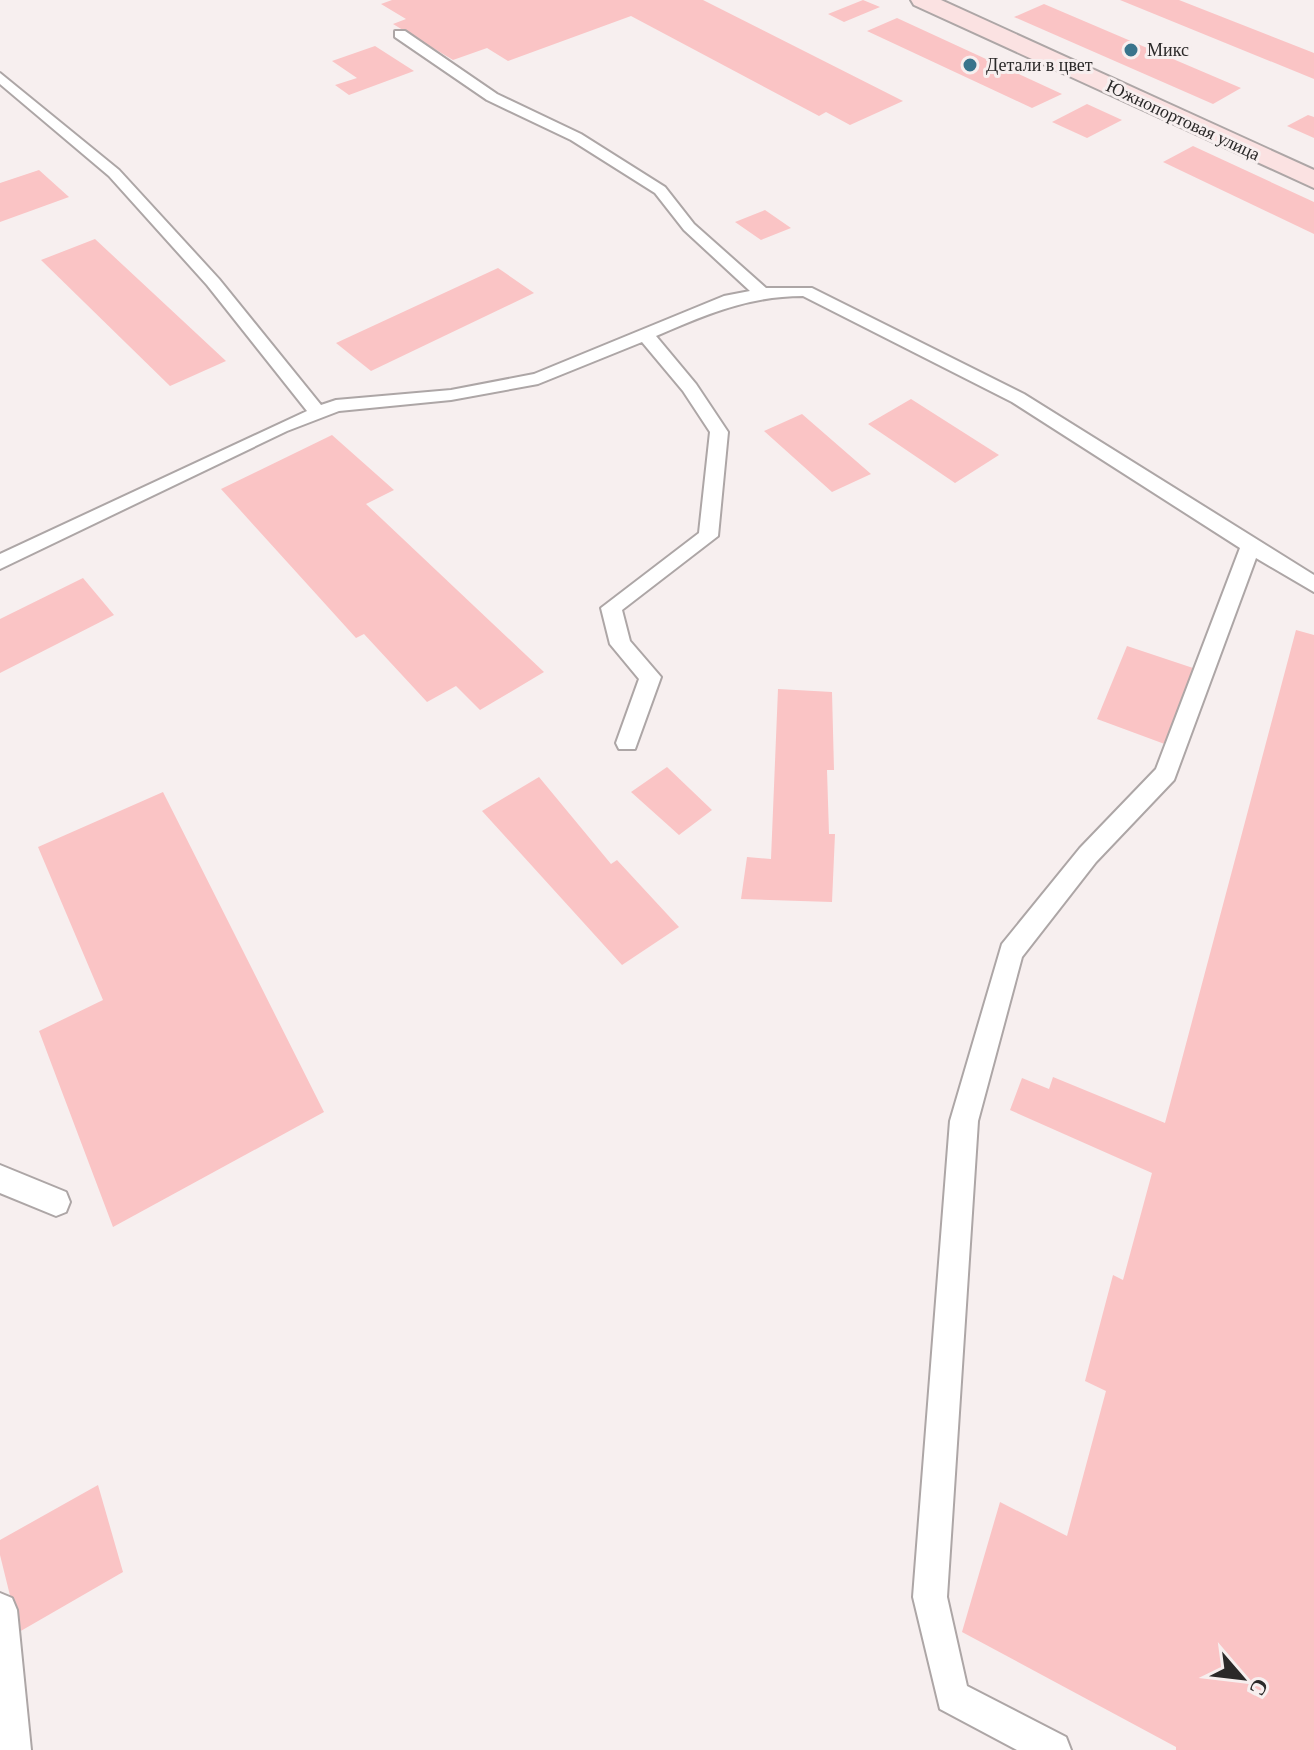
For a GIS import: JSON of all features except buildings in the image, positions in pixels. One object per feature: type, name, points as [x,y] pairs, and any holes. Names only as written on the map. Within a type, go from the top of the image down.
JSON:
[{"type":"street","name":"Южнопортовая улица","points":[[922,0],[1314,180]]},
{"type":"lane","points":[[400,34],[492,97],[576,137],[660,190],[689,227],[762,293]]},
{"type":"lane","points":[[0,77],[114,173],[213,282],[318,413]]},
{"type":"lane","points":[[0,562],[281,427],[336,406],[451,395],[538,379],[730,299],[762,293],[806,291],[1018,398],[1250,548],[1314,585]]},
{"type":"lane","points":[[627,743],[650,677],[620,644],[611,608],[708,536],[719,432],[690,388],[645,334]]},
{"type":"lane","points":[[1053,1750],[952,1697],[930,1597],[964,1121],[1011,952],[1088,855],[1166,774],[1250,548]]},
{"type":"lane","points":[[0,1179],[56,1202]]},
{"type":"lane","points":[[0,1610],[13,1750]]},
{"type":"place","name":"Микс","points":[[1131,50]]},
{"type":"place","name":"Детали в цвет","points":[[970,65]]}]
